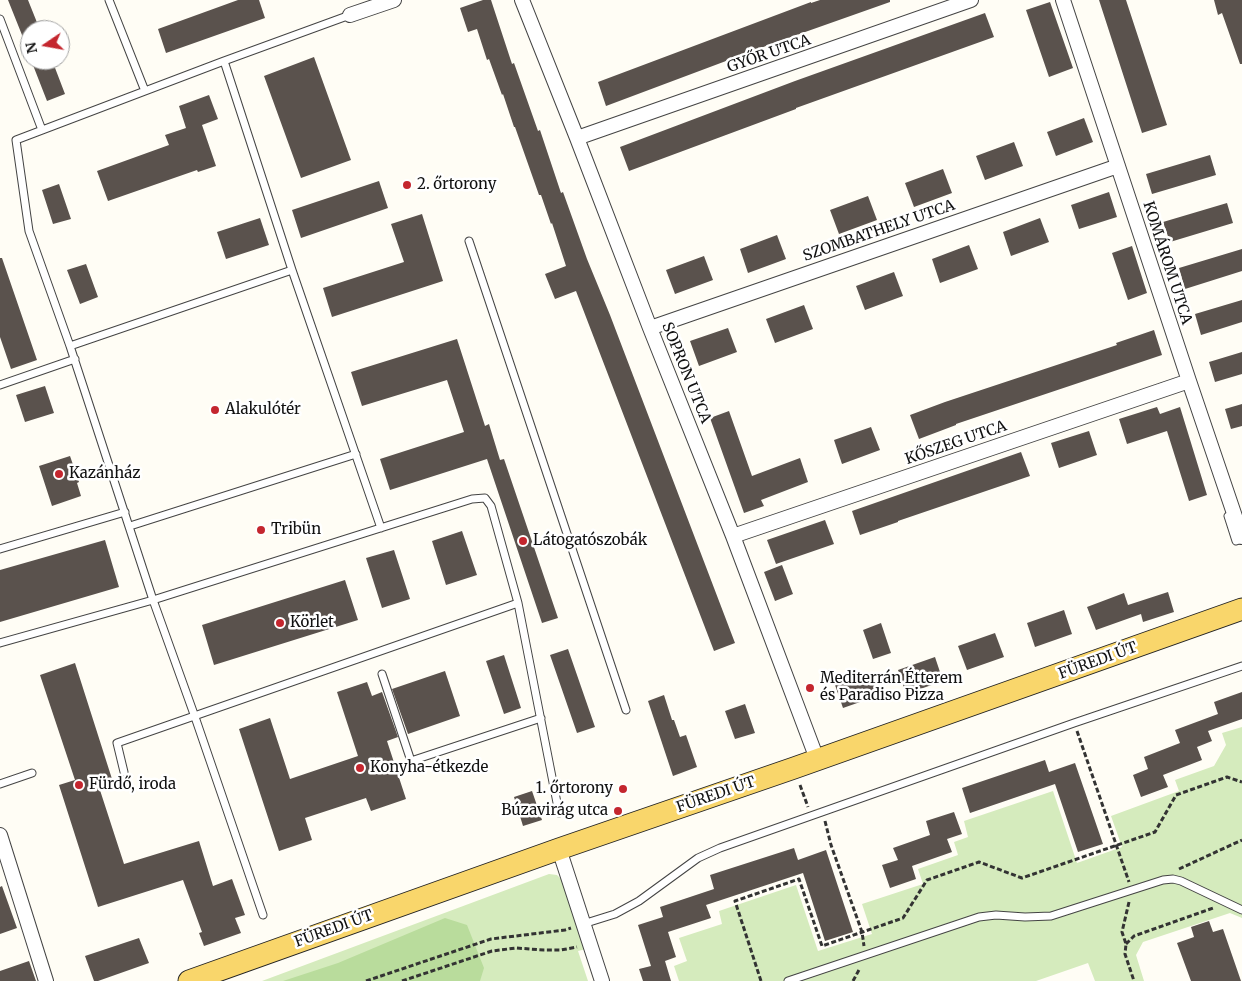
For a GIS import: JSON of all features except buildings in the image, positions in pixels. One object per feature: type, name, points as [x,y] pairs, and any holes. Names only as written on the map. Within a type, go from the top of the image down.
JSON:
[{"type":"main road","name":"FÜREDI ÚT","points":[[190,981],[1242,609]]},
{"type":"street","points":[[350,15],[394,0]]},
{"type":"street","name":"SOPRON UTCA","points":[[522,0],[733,536],[817,759]]},
{"type":"street","name":"GYŐR UTCA","points":[[577,138],[971,0]]},
{"type":"street","name":"KOMÁROM UTCA","points":[[1063,0],[1189,381],[1195,409],[1232,520],[1242,538]]},
{"type":"street","name":"SZOMBATHELY UTCA","points":[[650,328],[1118,166]]},
{"type":"street","name":"KŐSZEG UTCA","points":[[733,536],[1189,381]]},
{"type":"street","points":[[0,835],[46,981]]},
{"type":"street","points":[[559,849],[602,981]]},
{"type":"lane","points":[[109,0],[145,91]]},
{"type":"lane","points":[[263,915],[153,600],[75,359],[29,232],[16,140],[350,15]]},
{"type":"lane","points":[[0,19],[42,130]]},
{"type":"lane","points":[[224,61],[292,270],[381,528]]},
{"type":"lane","points":[[469,241],[626,710]]},
{"type":"lane","points":[[70,346],[292,270]]},
{"type":"lane","points":[[0,385],[75,359]]},
{"type":"lane","points":[[1187,397],[1195,409]]},
{"type":"lane","points":[[130,526],[356,454]]},
{"type":"lane","points":[[0,644],[153,600],[472,499],[485,498],[491,506],[518,603],[559,813]]},
{"type":"lane","points":[[0,549],[125,512]]},
{"type":"lane","points":[[124,772],[117,743],[518,603]]},
{"type":"lane","points":[[583,924],[614,914],[638,901],[698,858],[720,848],[1242,666]]},
{"type":"lane","points":[[382,674],[411,761],[541,718]]},
{"type":"lane","points":[[0,784],[32,773]]},
{"type":"lane","points":[[788,981],[979,917],[996,915],[1025,918],[1051,916],[1164,880],[1173,879],[1181,882],[1242,910]]},
{"type":"path","points":[[1074,723],[1131,890],[1122,932],[1126,944],[1125,954],[1134,981]]},
{"type":"path","points":[[761,981],[735,901],[799,879],[822,946],[903,918],[927,880],[979,862],[1022,878],[1155,832],[1176,795],[1228,777],[1242,782]]},
{"type":"path","points":[[800,784],[811,816]]},
{"type":"path","points":[[822,813],[862,932],[866,955]]},
{"type":"path","points":[[1164,880],[1182,867],[1242,840]]},
{"type":"path","points":[[1126,944],[1134,936],[1227,903]]},
{"type":"path","points":[[366,981],[491,939],[565,930],[583,924]]},
{"type":"path","points":[[402,981],[492,951],[516,948],[561,950],[590,944]]},
{"type":"green space","points":[[1242,727],[1242,918],[1230,913],[1143,942],[1136,955],[1144,981],[1095,981],[1088,963],[1036,981],[679,981],[674,966],[687,961],[679,938],[722,924],[719,911],[796,885],[818,951],[872,934],[862,904],[923,884],[918,869],[958,855],[954,842],[968,837],[964,821],[1053,791],[1077,863],[1122,847],[1111,816],[1179,791],[1175,780],[1214,766],[1226,745],[1222,733]]},
{"type":"green space","points":[[549,874],[557,875],[564,882],[586,949],[578,951],[588,981],[262,981]]},
{"type":"green space","points":[[445,918],[467,925],[484,968],[480,981],[283,981],[338,963]]},
{"type":"place","name":"2. őrtorony","points":[[407,185]]},
{"type":"place","name":"Alakulótér","points":[[215,410]]},
{"type":"place","name":"Kazánház","points":[[59,474]]},
{"type":"place","name":"Tribün","points":[[261,530]]},
{"type":"place","name":"Látogatószobák","points":[[523,541]]},
{"type":"place","name":"Körlet","points":[[280,623]]},
{"type":"place","name":"Mediterrán Étterem és Paradiso Pizza","points":[[810,688]]},
{"type":"place","name":"Konyha-étkezde","points":[[360,768]]},
{"type":"place","name":"Fürdő, iroda","points":[[79,785]]},
{"type":"place","name":"1. őrtorony","points":[[623,789]]},
{"type":"place","name":"Búzavirág utca","points":[[618,811]]}]
